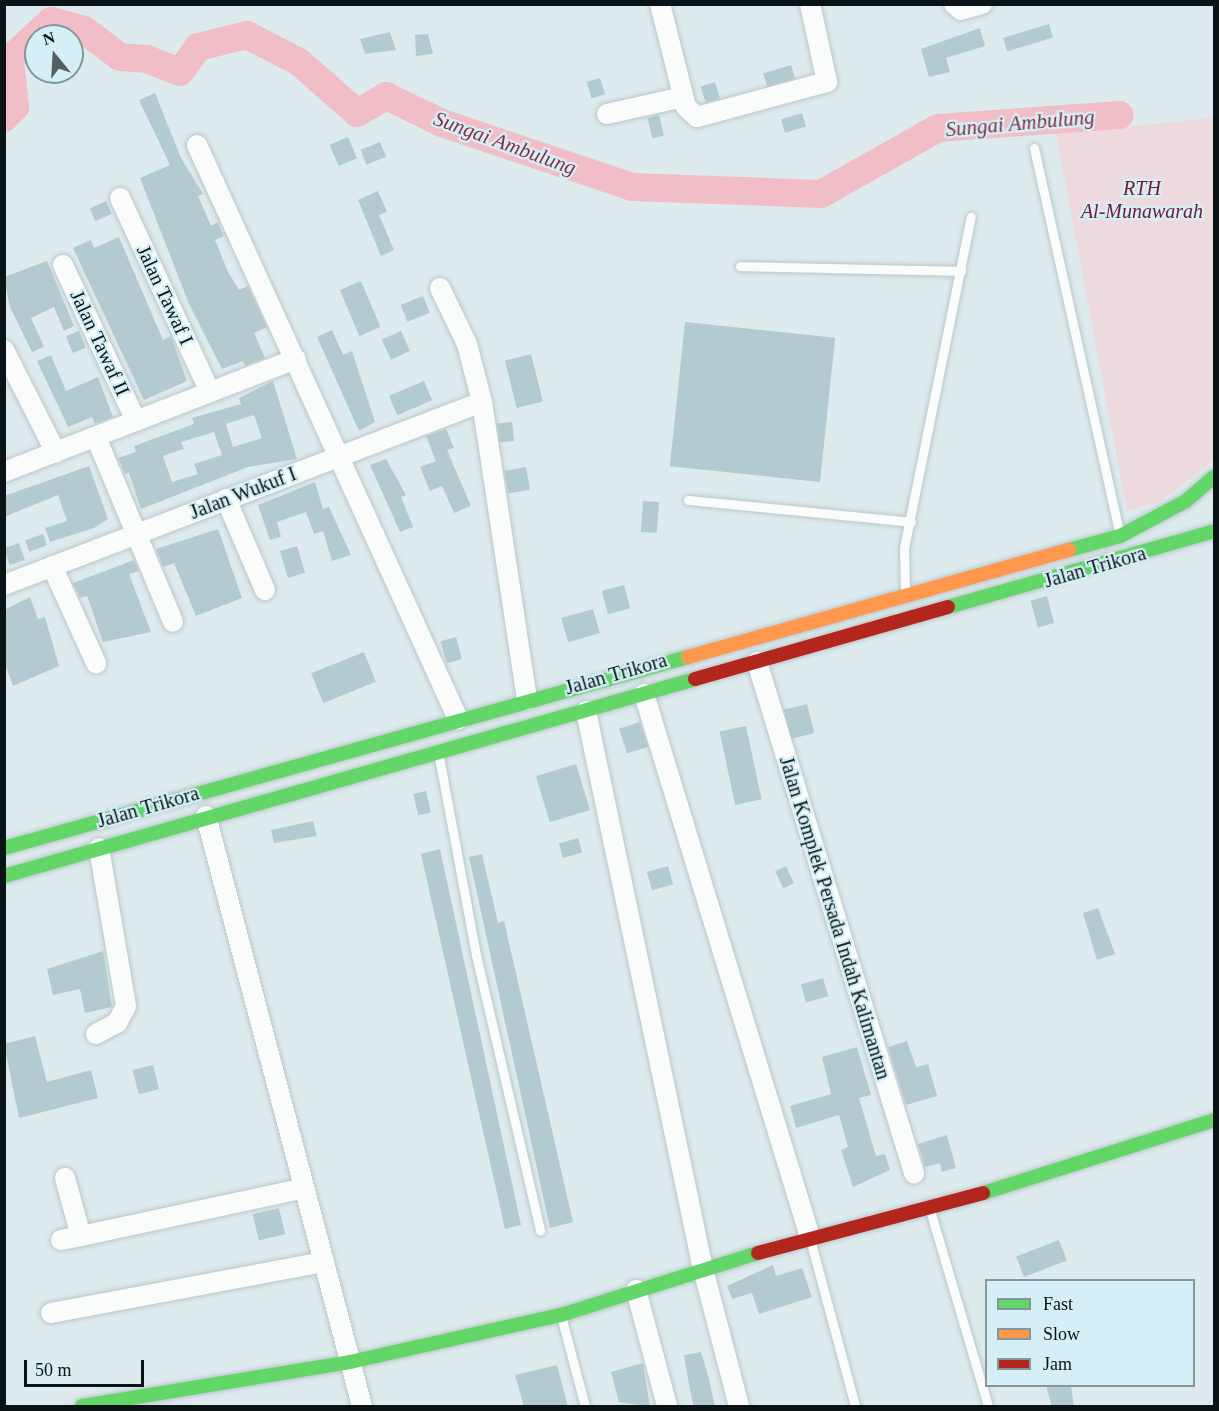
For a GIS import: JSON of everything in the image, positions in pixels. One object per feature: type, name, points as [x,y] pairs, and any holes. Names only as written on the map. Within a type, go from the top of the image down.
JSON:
[{"type":"main road","name":"Jalan Trikora","points":[[4,848],[905,592],[1120,536],[1186,501],[1215,477]]},
{"type":"main road","name":"Jalan Trikora","points":[[4,876],[206,816],[439,754],[1215,531]]},
{"type":"main road","points":[[905,592],[911,619]]},
{"type":"main road","points":[[266,774],[273,798]]},
{"type":"main road","points":[[82,1407],[350,1362],[561,1315],[810,1237],[1031,1181],[1215,1120]]},
{"type":"street","points":[[660,4],[682,97],[689,113],[702,117],[825,84],[828,76],[810,4]]},
{"type":"street","points":[[956,7],[982,4]]},
{"type":"street","points":[[608,114],[682,97]]},
{"type":"street","points":[[197,145],[341,454],[458,719]]},
{"type":"street","name":"Jalan Tawaf I","points":[[120,198],[210,392]]},
{"type":"street","name":"Jalan Tawaf II","points":[[63,265],[136,421]]},
{"type":"street","points":[[440,288],[468,344],[482,402],[527,700]]},
{"type":"street","points":[[4,350],[56,453]]},
{"type":"street","points":[[4,472],[296,358]]},
{"type":"street","name":"Jalan Wukuf I","points":[[4,585],[341,454],[482,402]]},
{"type":"street","points":[[96,437],[173,622]]},
{"type":"street","points":[[226,499],[265,590]]},
{"type":"street","points":[[52,566],[96,663]]},
{"type":"street","name":"Jalan Komplek Persada Indah Kalimantan","points":[[757,662],[914,1173]]},
{"type":"street","points":[[644,694],[810,1237]]},
{"type":"street","points":[[586,711],[703,1269],[739,1407]]},
{"type":"street","points":[[206,816],[362,1407]]},
{"type":"street","points":[[96,1034],[117,1023],[126,1006],[99,848]]},
{"type":"street","points":[[65,1178],[81,1236]]},
{"type":"street","points":[[61,1240],[304,1188]]},
{"type":"street","points":[[51,1313],[324,1262]]},
{"type":"street","points":[[636,1290],[667,1407]]},
{"type":"lane","points":[[1034,148],[1120,536]]},
{"type":"lane","points":[[905,592],[902,572],[971,217]]},
{"type":"lane","points":[[740,266],[961,271]]},
{"type":"lane","points":[[688,500],[911,522]]},
{"type":"lane","points":[[439,754],[473,944],[540,1231]]},
{"type":"lane","points":[[929,1207],[988,1407]]},
{"type":"lane","points":[[810,1237],[855,1407]]},
{"type":"lane","points":[[561,1315],[585,1407]]},
{"type":"green space","name":"RTH Al-Munawarah","points":[[1214,118],[1214,460],[1161,501],[1127,511],[1056,134]]},
{"type":"building","points":[[1049,24],[1053,37],[1007,51],[1003,38]]},
{"type":"building","points":[[980,28],[985,46],[946,58],[950,72],[929,77],[921,49]]},
{"type":"building","points":[[390,32],[396,50],[365,54],[360,39]]},
{"type":"building","points":[[428,34],[433,54],[416,56],[415,35]]},
{"type":"building","points":[[791,65],[795,78],[767,87],[763,73]]},
{"type":"building","points":[[600,78],[605,94],[592,98],[587,82]]},
{"type":"building","points":[[715,82],[720,98],[706,103],[701,86]]},
{"type":"building","points":[[155,93],[181,158],[203,194],[198,196],[211,226],[218,222],[224,236],[215,240],[228,272],[239,290],[248,286],[267,327],[254,333],[265,358],[245,366],[243,361],[222,369],[189,304],[140,178],[170,165],[139,100]]},
{"type":"building","points":[[802,113],[806,126],[785,133],[781,119]]},
{"type":"building","points":[[659,115],[664,135],[652,138],[647,118]]},
{"type":"building","points":[[348,137],[357,158],[339,166],[330,145]]},
{"type":"building","points":[[380,142],[386,157],[367,165],[361,150]]},
{"type":"building","points":[[378,191],[387,212],[379,215],[394,250],[381,256],[358,200]]},
{"type":"building","points":[[106,201],[112,214],[96,221],[90,209]]},
{"type":"building","points":[[119,237],[163,340],[171,336],[187,381],[144,400],[73,248],[91,240],[94,248]]},
{"type":"building","points":[[47,261],[74,326],[64,331],[54,307],[31,318],[44,347],[32,352],[10,307],[4,277]]},
{"type":"building","points":[[361,281],[381,327],[359,336],[340,290]]},
{"type":"building","points":[[423,296],[430,313],[407,322],[401,305]]},
{"type":"building","points":[[685,322],[835,338],[820,482],[670,466]]},
{"type":"building","points":[[332,330],[343,355],[352,351],[375,422],[359,431],[317,337]]},
{"type":"building","points":[[79,331],[86,348],[73,353],[66,336]]},
{"type":"building","points":[[401,331],[410,351],[391,360],[382,340]]},
{"type":"building","points":[[531,354],[543,402],[517,408],[505,361]]},
{"type":"building","points":[[51,355],[66,391],[98,377],[113,417],[95,424],[92,417],[68,427],[37,361]]},
{"type":"building","points":[[273,381],[297,459],[248,467],[141,509],[129,473],[125,474],[118,458],[136,452],[134,446],[194,424],[192,418],[241,404],[239,398]],"holes":[[[254,415],[262,438],[233,447],[226,424]],[[214,432],[222,455],[194,464],[198,474],[172,482],[163,456],[184,449],[181,442]]]},
{"type":"building","points":[[424,381],[432,400],[397,415],[389,396]]},
{"type":"building","points":[[512,422],[514,441],[499,442],[497,424]]},
{"type":"building","points":[[446,429],[454,448],[447,450],[471,506],[454,513],[442,486],[430,491],[420,467],[436,461],[426,436]]},
{"type":"building","points":[[386,459],[406,495],[401,497],[413,527],[400,532],[370,465]]},
{"type":"building","points":[[89,466],[108,519],[94,528],[50,542],[45,528],[67,521],[58,495],[4,517],[4,496]]},
{"type":"building","points":[[526,467],[530,490],[508,493],[504,471]]},
{"type":"building","points":[[315,482],[323,509],[329,507],[351,555],[332,561],[323,531],[314,534],[306,512],[277,522],[281,537],[270,540],[258,505]]},
{"type":"building","points":[[643,501],[659,502],[657,533],[641,532]]},
{"type":"building","points":[[218,529],[242,598],[196,616],[174,563],[163,567],[156,549]]},
{"type":"building","points":[[43,534],[47,545],[29,552],[25,540]]},
{"type":"building","points":[[19,543],[25,560],[10,565],[4,548]]},
{"type":"building","points":[[297,546],[305,573],[288,578],[280,551]]},
{"type":"building","points":[[134,560],[139,571],[129,574],[151,632],[103,642],[87,596],[80,598],[73,583]]},
{"type":"building","points":[[624,585],[630,608],[608,614],[602,591]]},
{"type":"building","points":[[1047,596],[1054,623],[1038,627],[1031,600]]},
{"type":"building","points":[[30,597],[38,619],[45,617],[59,666],[13,686],[4,661],[4,610]]},
{"type":"building","points":[[593,609],[600,633],[568,642],[561,618]]},
{"type":"building","points":[[456,637],[462,659],[446,663],[441,641]]},
{"type":"building","points":[[364,652],[376,682],[323,703],[311,673]]},
{"type":"building","points":[[807,704],[814,733],[791,739],[784,710]]},
{"type":"building","points":[[640,722],[648,747],[627,754],[619,729]]},
{"type":"building","points":[[746,726],[762,799],[735,805],[720,732]]},
{"type":"building","points":[[576,764],[590,810],[550,822],[536,776]]},
{"type":"building","points":[[426,791],[431,812],[418,815],[413,794]]},
{"type":"building","points":[[313,821],[317,836],[274,843],[271,830]]},
{"type":"building","points":[[578,838],[582,852],[563,858],[559,844]]},
{"type":"building","points":[[440,849],[521,1225],[505,1229],[421,854]]},
{"type":"building","points":[[482,854],[498,923],[504,921],[573,1222],[550,1228],[469,857]]},
{"type":"building","points":[[668,866],[673,884],[652,890],[647,872]]},
{"type":"building","points":[[786,866],[794,883],[783,888],[775,871]]},
{"type":"building","points":[[1098,908],[1115,954],[1097,960],[1083,913]]},
{"type":"building","points":[[103,951],[112,1007],[85,1013],[80,989],[53,995],[47,969]]},
{"type":"building","points":[[823,978],[828,996],[806,1003],[801,984]]},
{"type":"building","points":[[35,1036],[47,1082],[91,1070],[98,1098],[19,1118],[4,1044]]},
{"type":"building","points":[[907,1041],[916,1067],[928,1064],[937,1096],[906,1105],[888,1047]]},
{"type":"building","points":[[857,1047],[871,1095],[859,1098],[876,1156],[885,1154],[890,1170],[853,1187],[841,1150],[848,1147],[839,1115],[796,1128],[790,1106],[831,1094],[822,1057]]},
{"type":"building","points":[[153,1065],[159,1089],[139,1094],[133,1070]]},
{"type":"building","points":[[947,1135],[956,1168],[942,1172],[940,1163],[925,1167],[918,1144]]},
{"type":"building","points":[[279,1208],[285,1234],[259,1240],[253,1214]]},
{"type":"building","points":[[1059,1240],[1067,1261],[1024,1277],[1016,1256]]},
{"type":"building","points":[[773,1265],[776,1276],[802,1268],[812,1297],[759,1314],[752,1293],[732,1299],[727,1286]]},
{"type":"building","points":[[701,1352],[715,1407],[694,1407],[684,1355]]},
{"type":"building","points":[[643,1363],[650,1407],[619,1402],[611,1372]]},
{"type":"building","points":[[557,1365],[568,1407],[524,1407],[515,1375]]},
{"type":"building","points":[[1046,1387],[1071,1387],[1074,1407],[1052,1407]]},
{"type":"waterway","name":"Sungai Ambulung","points":[[4,118],[15,107],[10,59],[51,21],[84,30],[120,57],[147,59],[180,72],[198,47],[247,35],[299,62],[357,113],[386,96],[442,123],[632,187],[821,194],[938,128],[1120,115]]},
{"type":"traffic: fast","points":[[1069,550],[1120,536],[1186,501],[1214,477]]},
{"type":"traffic: fast","points":[[948,607],[1214,531]]},
{"type":"traffic: fast","points":[[4,848],[688,657]]},
{"type":"traffic: fast","points":[[4,876],[695,679]]},
{"type":"traffic: fast","points":[[983,1193],[1214,1120]]},
{"type":"traffic: fast","points":[[82,1406],[350,1362],[561,1315],[758,1253]]},
{"type":"traffic: slow","points":[[688,657],[1069,550]]},
{"type":"traffic: jam","points":[[695,679],[948,607]]},
{"type":"traffic: jam","points":[[758,1253],[983,1193]]}]
